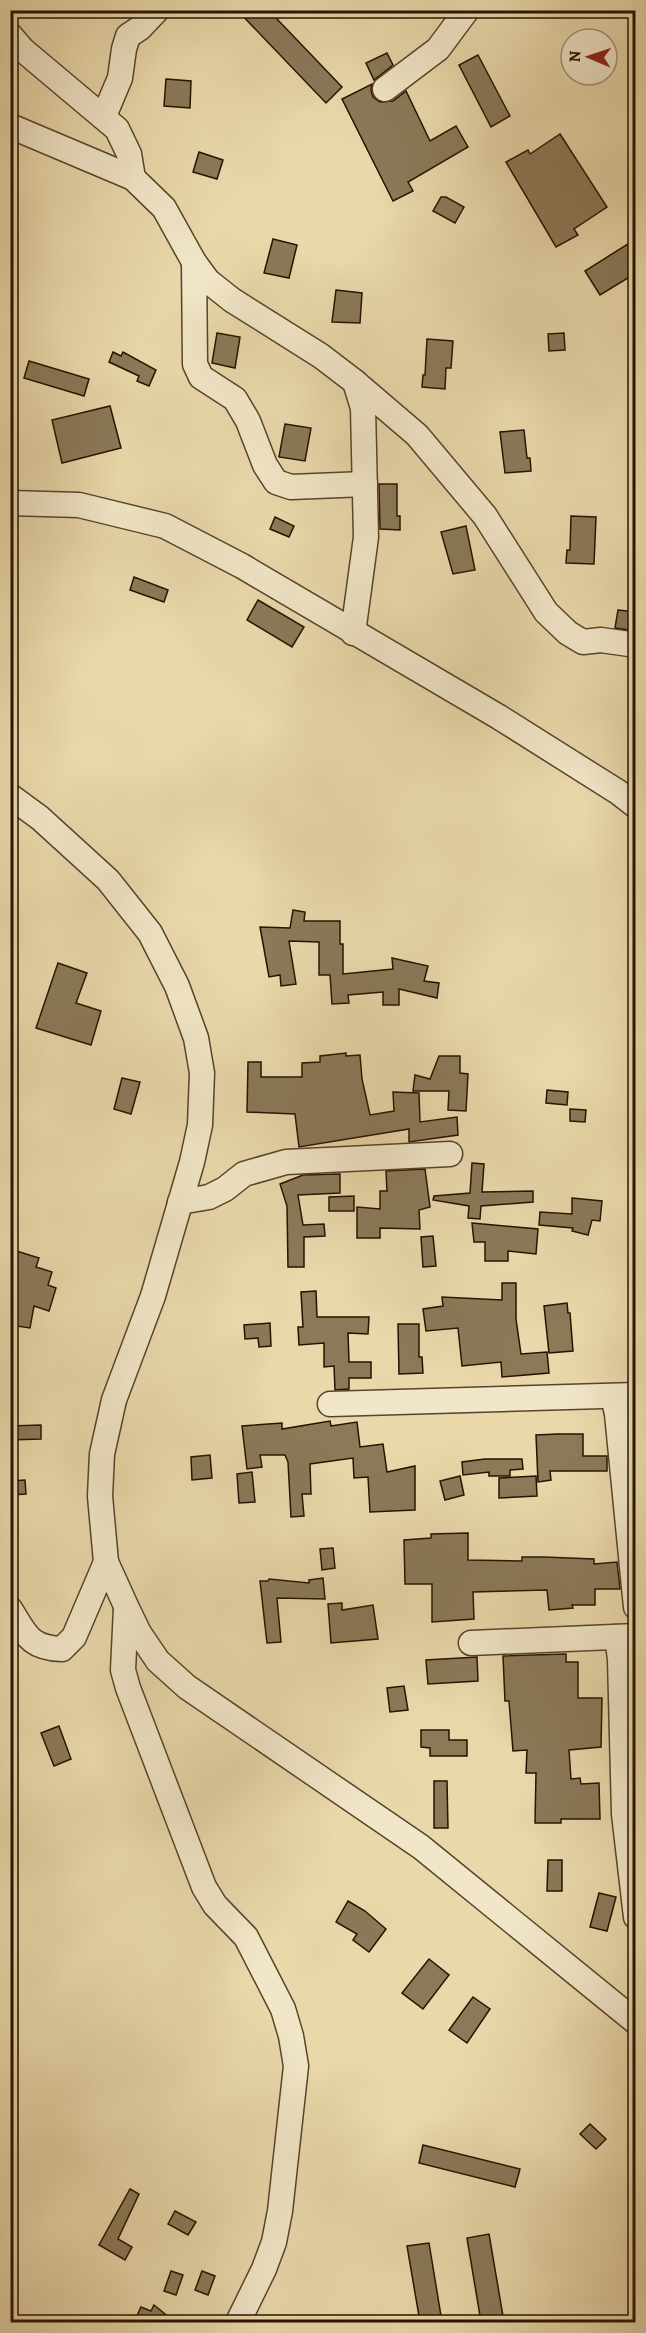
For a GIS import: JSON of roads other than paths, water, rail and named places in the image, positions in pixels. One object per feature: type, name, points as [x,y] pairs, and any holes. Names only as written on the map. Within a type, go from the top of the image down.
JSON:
[{"type":"street","points":[[104,116],[120,78],[128,36],[140,28],[157,10]]},
{"type":"street","points":[[385,89],[438,49],[467,10]]},
{"type":"street","points":[[10,35],[23,50],[117,129],[129,154],[133,178]]},
{"type":"street","points":[[10,126],[133,178],[164,208],[194,262],[208,281],[232,300],[321,356],[356,382],[417,435],[485,516],[546,612],[568,633],[583,642],[601,640],[636,645]]},
{"type":"street","points":[[194,262],[195,364],[201,377],[235,399],[248,421],[265,465],[276,482],[291,487],[365,484]]},
{"type":"street","points":[[353,633],[366,537],[363,408],[356,382]]},
{"type":"street","points":[[10,503],[80,505],[165,526],[242,566],[499,717],[636,806]]},
{"type":"street","points":[[10,796],[40,818],[108,880],[150,933],[177,986],[196,1038],[202,1073],[200,1125],[192,1162],[153,1296],[114,1400],[102,1454],[100,1496],[106,1562],[139,1633],[158,1661],[187,1687],[421,1847],[636,2022]]},
{"type":"street","points":[[180,1202],[209,1197],[225,1189],[244,1174],[286,1162],[450,1154]]},
{"type":"street","points":[[330,1404],[624,1396],[617,1414],[636,1607]]},
{"type":"street","points":[[10,1609],[30,1640],[45,1649],[62,1649],[74,1637],[106,1562]]},
{"type":"street","points":[[126,1606],[123,1670],[128,1688],[195,1866],[215,1905],[246,1937],[283,2009],[296,2066],[280,2211],[273,2242],[264,2269],[238,2322]]},
{"type":"street","points":[[471,1643],[626,1637],[620,1659],[624,1814],[636,1917]]}]
